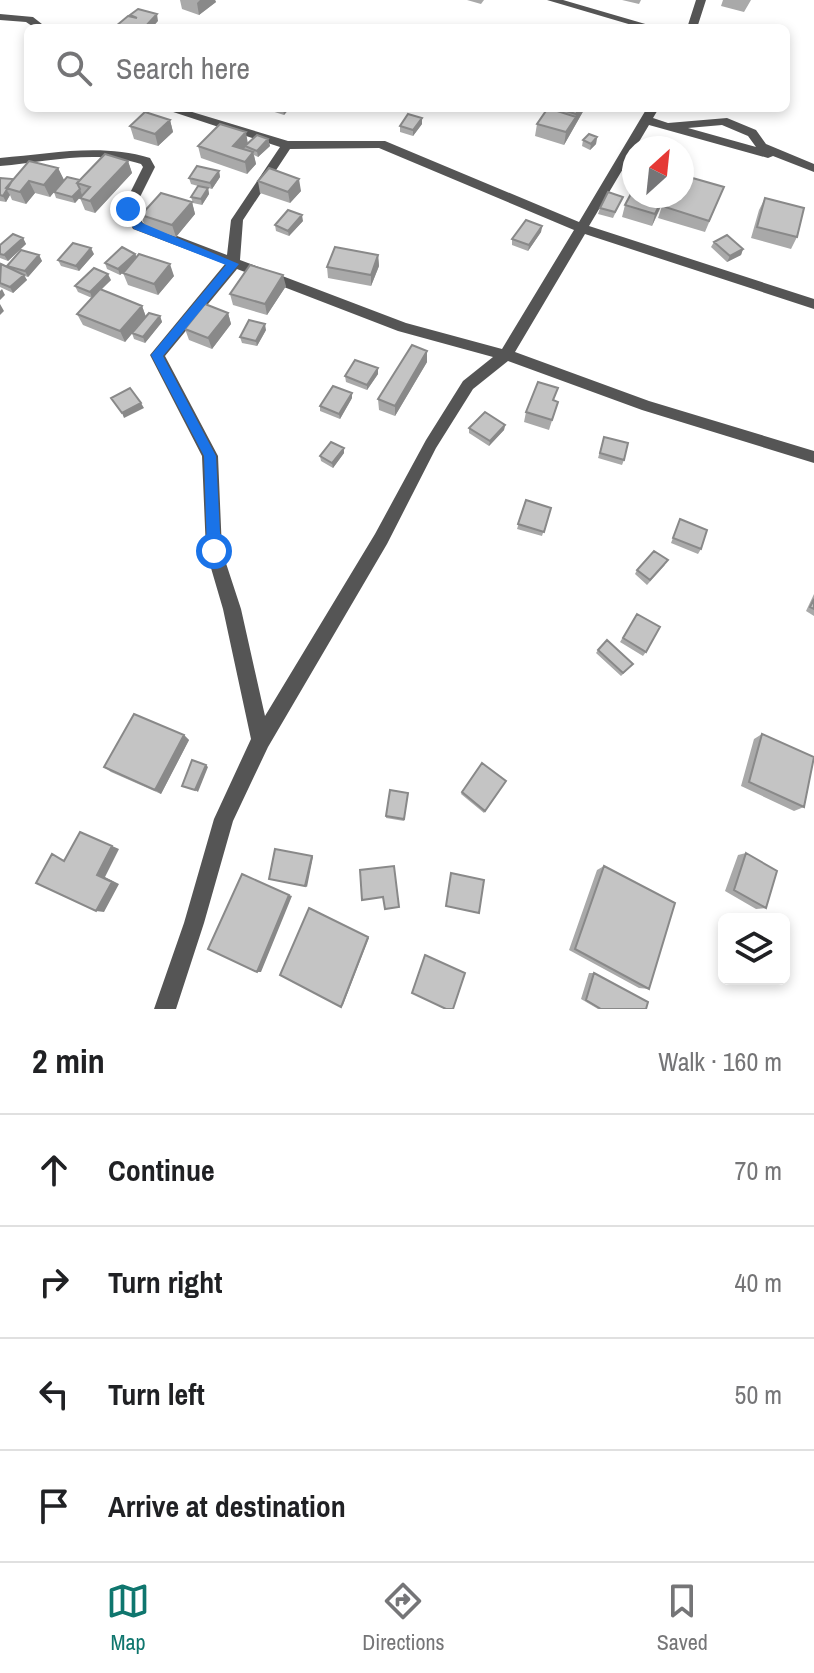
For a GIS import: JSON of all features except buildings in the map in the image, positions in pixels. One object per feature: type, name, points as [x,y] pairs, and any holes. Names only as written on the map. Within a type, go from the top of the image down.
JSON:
[{"type":"street","points":[[552,0],[639,24]]},
{"type":"street","points":[[693,24],[701,0]]},
{"type":"street","points":[[0,17],[29,19],[36,24]]},
{"type":"street","points":[[180,112],[287,145],[381,144],[582,228],[814,304]]},
{"type":"street","points":[[165,1009],[224,819],[261,740],[381,539],[431,444],[468,385],[506,355],[650,114],[669,126],[814,168]]},
{"type":"street","points":[[669,126],[723,121],[752,133],[762,147],[793,162]]},
{"type":"street","points":[[261,740],[232,609],[214,551],[210,456],[157,355],[233,264],[237,220],[287,145]]},
{"type":"street","points":[[0,162],[96,154],[132,155],[146,161],[149,167],[128,209],[138,226],[403,327],[506,355],[647,406],[814,457]]},
{"type":"route","points":[[128,209],[138,226],[233,264],[157,355],[210,456],[214,551]]}]
